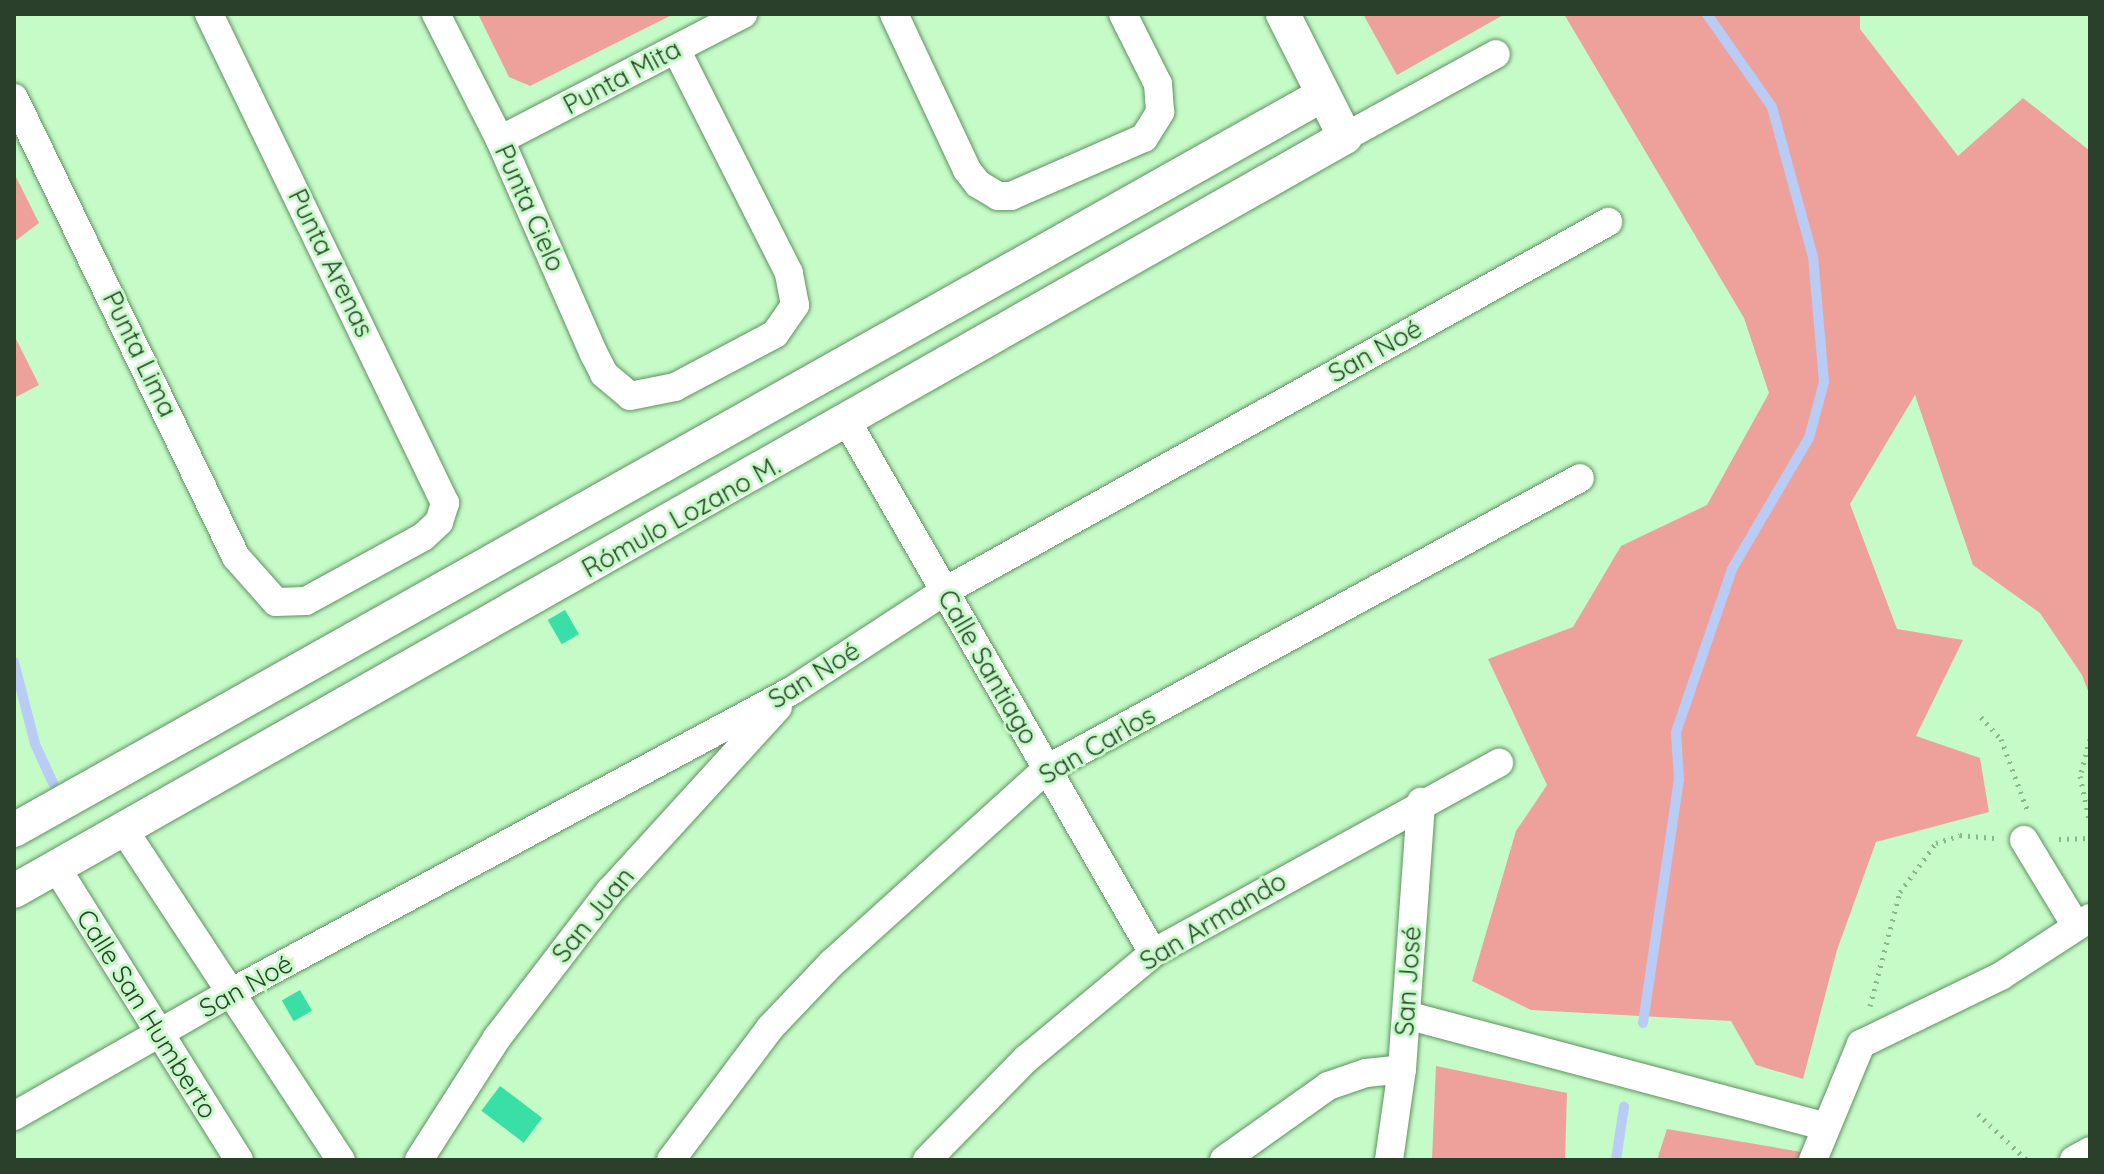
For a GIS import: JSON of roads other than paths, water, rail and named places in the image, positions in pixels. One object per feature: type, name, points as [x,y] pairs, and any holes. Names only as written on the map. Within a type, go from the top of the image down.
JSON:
[{"type":"street","name":"Punta Arenas","points":[[209,14],[443,492],[444,513],[423,537],[306,601],[276,602]]},
{"type":"street","name":"Punta Cielo","points":[[436,14],[500,140],[604,374],[630,396],[675,387],[775,334],[795,305],[789,273],[676,49]]},
{"type":"street","name":"Punta Mita","points":[[500,140],[743,14]]},
{"type":"street","points":[[894,14],[967,170],[998,196],[1027,192],[1144,138],[1160,112],[1158,84],[1123,14]]},
{"type":"street","points":[[1283,14],[1345,137],[1496,54]]},
{"type":"street","points":[[14,830],[1322,95]]},
{"type":"street","name":"Punta Lima","points":[[14,98],[236,557],[276,602]]},
{"type":"street","name":"Rómulo Lozano M.","points":[[14,891],[848,423],[1345,137]]},
{"type":"street","name":"San Noé","points":[[14,1116],[228,994],[793,690],[945,591],[1608,222]]},
{"type":"street","name":"Calle Santiago","points":[[848,423],[1153,953]]},
{"type":"street","name":"San Carlos","points":[[671,1160],[714,1096],[822,974],[1047,769],[1580,478]]},
{"type":"street","name":"San Juan","points":[[419,1160],[497,1038],[610,891],[793,690]]},
{"type":"street","name":"San Armando","points":[[927,1160],[1026,1059],[1153,953],[1421,802],[1499,763]]},
{"type":"street","name":"San José","points":[[1389,1160],[1402,1069],[1421,802]]},
{"type":"street","points":[[124,830],[228,994],[341,1160]]},
{"type":"street","points":[[1813,1160],[1823,1126],[1861,1044],[2001,976],[2083,922],[2030,840]]},
{"type":"street","name":"Calle San Humberto","points":[[56,867],[239,1160]]},
{"type":"street","points":[[1406,1015],[1823,1126]]},
{"type":"street","points":[[1224,1160],[1328,1086],[1366,1073],[1402,1069]]},
{"type":"street","points":[[2074,1160],[2090,1151]]},
{"type":"waterway","points":[[1643,1023],[1679,780],[1676,732],[1732,569],[1809,438],[1824,382],[1813,257],[1772,107],[1707,14]]},
{"type":"waterway","points":[[14,662],[35,744],[53,783]]},
{"type":"waterway","points":[[1616,1160],[1624,1107]]}]
